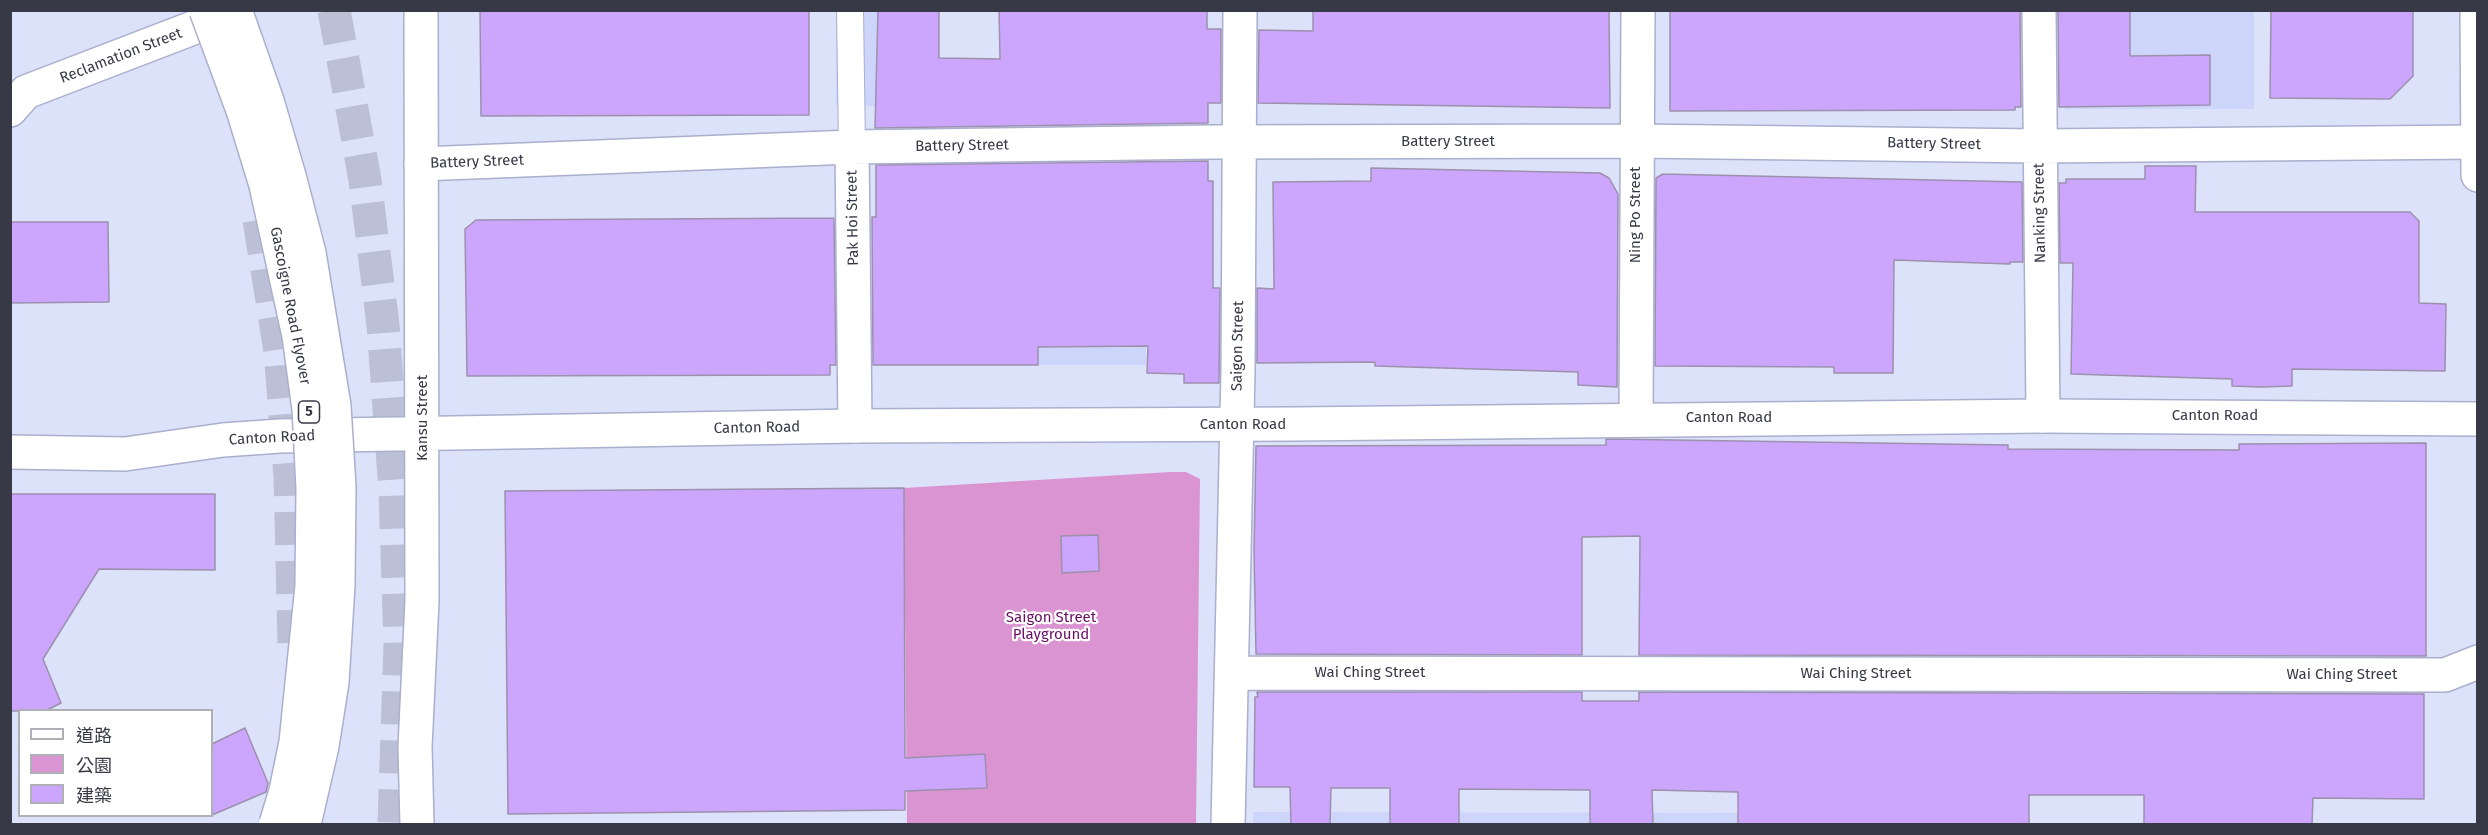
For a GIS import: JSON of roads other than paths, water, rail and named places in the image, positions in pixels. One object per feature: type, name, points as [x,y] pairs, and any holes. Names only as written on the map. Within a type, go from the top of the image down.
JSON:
[{"type":"main road","name":"Gascoigne Road Flyover","points":[[206,10],[239,99],[266,184],[297,325],[309,408],[313,488],[312,586],[296,742],[276,825]]},
{"type":"main road","name":"Gascoigne Road Flyover","points":[[236,10],[267,101],[309,254],[334,406],[339,487],[338,585],[332,682],[322,746],[304,825]]},
{"type":"main road","name":"Reclamation Street","points":[[10,110],[26,92],[236,10]]},
{"type":"main road","name":"Kansu Street","points":[[417,825],[415,747],[422,601],[423,435],[421,10]]},
{"type":"main road","name":"Saigon Street","points":[[1228,825],[1237,425],[1240,10]]},
{"type":"main road","name":"Ning Po Street","points":[[1635,419],[1638,10]]},
{"type":"main road","name":"Nanking Street","points":[[2039,10],[2043,416]]},
{"type":"main road","points":[[2477,10],[2478,175]]},
{"type":"main road","name":"Battery Street","points":[[421,164],[852,147],[1240,142],[1636,141],[2039,146],[2477,142]]},
{"type":"main road","name":"Pak Hoi Street","points":[[852,147],[855,426]]},
{"type":"main road","name":"Canton Road","points":[[10,452],[125,454],[224,440],[280,436],[855,426],[1237,425],[2043,416],[2478,419]]},
{"type":"main road","name":"Wai Ching Street","points":[[1233,673],[2445,675],[2478,662]]},
{"type":"street","name":"Pak Hoi Street","points":[[850,10],[852,147]]},
{"type":"tunnel","points":[[334,10],[365,180],[383,325],[395,491],[400,645],[394,824]]},
{"type":"tunnel","points":[[259,220],[280,351],[290,477],[294,646]]},
{"type":"park label","name":"Saigon Street Playground","points":[[1051,626]]}]
